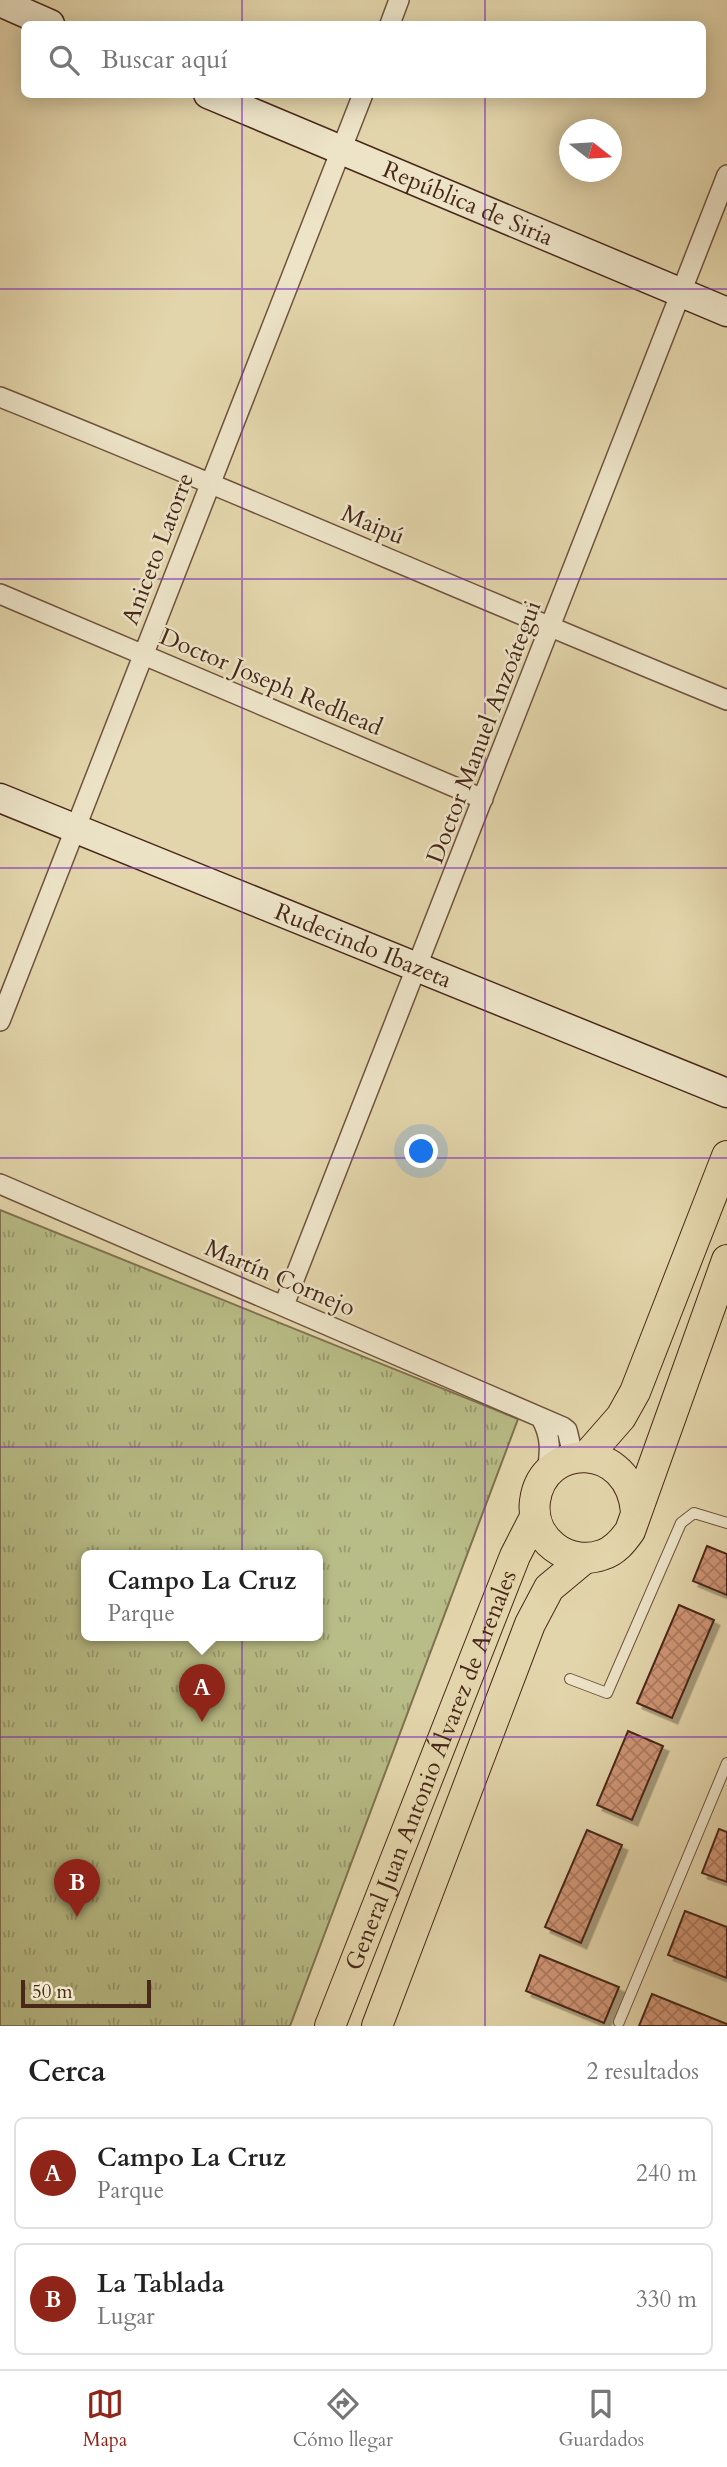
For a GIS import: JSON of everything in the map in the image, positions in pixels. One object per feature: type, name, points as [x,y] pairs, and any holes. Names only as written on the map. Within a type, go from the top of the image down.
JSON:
[{"type":"main road","points":[[580,1457],[621,1417],[635,1392],[727,1156]]},
{"type":"main road","name":"General Juan Antonio Álvarez de Arenales","points":[[377,2026],[530,1624],[550,1588],[585,1558],[603,1555],[619,1545],[630,1531],[727,1260]]},
{"type":"main road","points":[[547,1474],[563,1462],[580,1457],[606,1461],[623,1473],[631,1487],[636,1513]]},
{"type":"main road","name":"General Juan Antonio Álvarez de Arenales","points":[[330,2026],[515,1556],[535,1517],[535,1502],[547,1474]]},
{"type":"main road","points":[[535,1517],[546,1540],[555,1549],[568,1556],[585,1558]]},
{"type":"street","points":[[391,21],[399,0]]},
{"type":"street","points":[[5,10],[40,21]]},
{"type":"street","name":"República de Siria","points":[[218,98],[727,312]]},
{"type":"street","name":"Aniceto Latorre","points":[[0,1021],[73,828],[361,98]]},
{"type":"street","name":"Doctor Manuel Anzoátegui","points":[[284,1305],[727,175]]},
{"type":"street","name":"Maipú","points":[[0,397],[210,482],[727,700]]},
{"type":"street","name":"Doctor Joseph Redhead","points":[[0,594],[483,799]]},
{"type":"street","name":"Rudecindo Ibazeta","points":[[0,798],[418,965],[727,1093]]},
{"type":"street","name":"Martín Cornejo","points":[[0,1184],[567,1430],[580,1457]]},
{"type":"street","points":[[541,1418],[549,1432],[551,1449],[547,1474]]},
{"type":"lane","points":[[570,1679],[607,1693],[681,1522],[694,1513],[727,1523]]},
{"type":"lane","points":[[619,2022],[727,1763]]},
{"type":"green space","points":[[0,1210],[518,1419],[290,2026],[0,2026]]},
{"type":"building","points":[[707,1546],[727,1554],[727,1595],[693,1581]]},
{"type":"building","points":[[679,1605],[714,1620],[672,1718],[637,1703]]},
{"type":"building","points":[[628,1731],[663,1746],[632,1820],[597,1805]]},
{"type":"building","points":[[719,1829],[727,1832],[727,1882],[702,1873]]},
{"type":"building","points":[[587,1830],[622,1845],[581,1943],[545,1927]]},
{"type":"building","points":[[685,1911],[727,1927],[727,1978],[668,1955]]},
{"type":"building","points":[[540,1955],[619,1987],[604,2023],[526,1991]]},
{"type":"building","points":[[652,1994],[727,2024],[727,2026],[639,2026]]},
{"type":"place","name":"Campo La Cruz","points":[[202,1722]]},
{"type":"place","name":"La Tablada","points":[[77,1917]]}]
